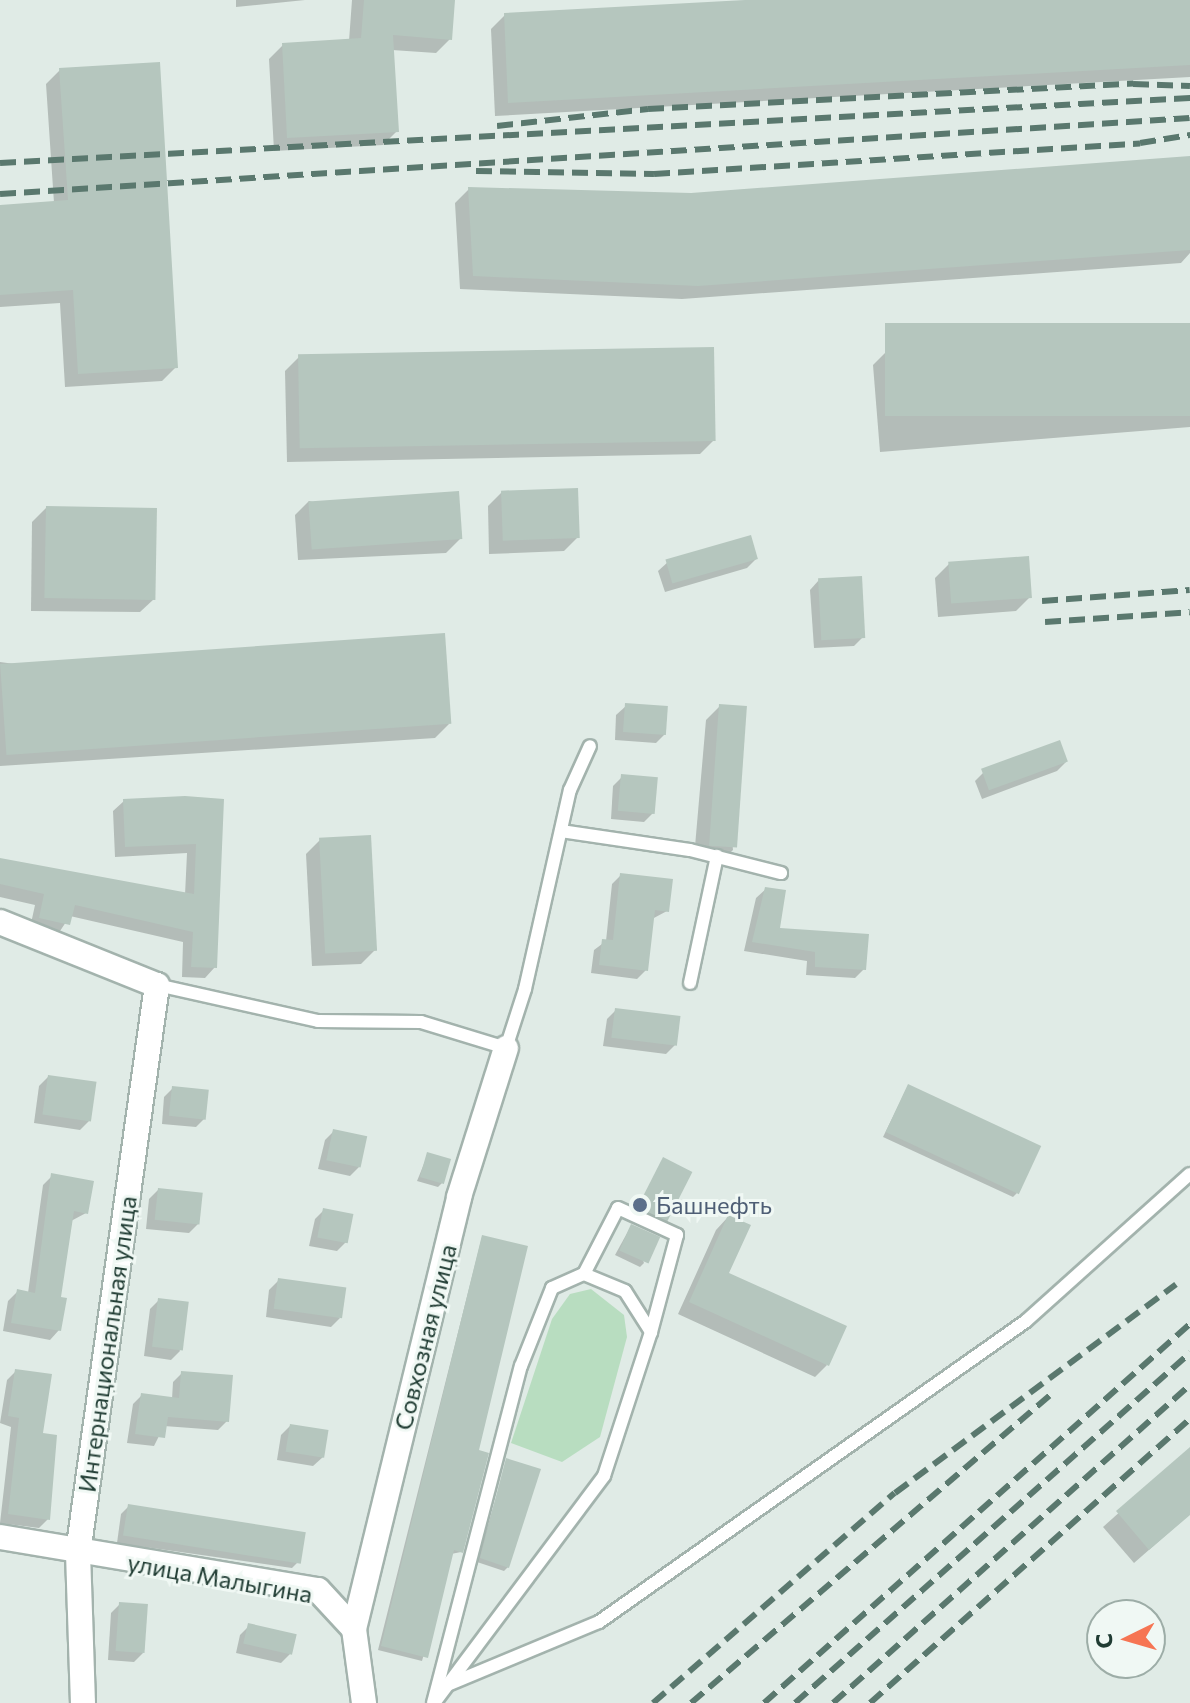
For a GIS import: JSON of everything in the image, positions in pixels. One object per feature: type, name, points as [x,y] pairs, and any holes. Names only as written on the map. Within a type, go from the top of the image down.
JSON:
[{"type":"street","points":[[0,922],[157,985]]},
{"type":"street","name":"Интернациональная улица","points":[[83,1703],[78,1553],[157,985]]},
{"type":"street","name":"Совхозная улица","points":[[354,1629],[459,1197],[506,1048]]},
{"type":"street","name":"улица Малыгина","points":[[0,1537],[78,1553],[318,1590],[354,1629]]},
{"type":"street","points":[[354,1629],[364,1703]]},
{"type":"lane","points":[[157,985],[318,1021],[421,1022],[506,1048],[570,790],[590,746]]},
{"type":"lane","points":[[561,831],[717,856],[781,873]]},
{"type":"lane","points":[[690,983],[717,856]]},
{"type":"lane","points":[[447,1686],[599,1622],[1026,1321],[1190,1174]]},
{"type":"lane","points":[[618,1208],[677,1235],[651,1332],[604,1476],[434,1703],[521,1366],[552,1288],[584,1274],[618,1208]]},
{"type":"lane","points":[[584,1274],[625,1291],[651,1332]]},
{"type":"green space","points":[[591,1289],[624,1315],[627,1337],[600,1437],[562,1462],[511,1443],[552,1319],[570,1294]]},
{"type":"building","points":[[364,0],[455,0],[452,40],[393,35],[399,132],[287,138],[282,43],[361,38]]},
{"type":"building","points":[[745,0],[1190,0],[1190,65],[508,103],[504,13]]},
{"type":"building","points":[[160,62],[178,368],[78,374],[73,290],[0,295],[0,205],[68,200],[59,68]]},
{"type":"building","points":[[1190,156],[1190,250],[698,286],[473,276],[468,187],[691,193]]},
{"type":"building","points":[[885,323],[1190,323],[1190,416],[885,416]]},
{"type":"building","points":[[714,347],[716,441],[300,448],[298,354]]},
{"type":"building","points":[[578,488],[580,538],[503,541],[501,491]]},
{"type":"building","points":[[459,491],[462,539],[312,549],[308,502]]},
{"type":"building","points":[[46,506],[157,508],[155,600],[44,598]]},
{"type":"building","points":[[751,535],[758,559],[672,584],[665,560]]},
{"type":"building","points":[[1029,556],[1032,598],[951,604],[948,562]]},
{"type":"building","points":[[862,576],[865,638],[821,640],[818,578]]},
{"type":"building","points":[[445,633],[451,724],[6,755],[0,664]]},
{"type":"building","points":[[625,703],[668,706],[666,735],[623,732]]},
{"type":"building","points":[[719,704],[747,706],[737,848],[709,846]]},
{"type":"building","points":[[1060,740],[1068,762],[989,790],[981,769]]},
{"type":"building","points":[[621,774],[658,777],[655,814],[618,811]]},
{"type":"building","points":[[185,796],[224,799],[217,968],[191,967],[193,932],[75,905],[70,925],[39,918],[44,894],[0,884],[0,858],[194,894],[196,844],[125,847],[123,799]]},
{"type":"building","points":[[371,835],[377,951],[325,954],[319,838]]},
{"type":"building","points":[[620,873],[673,879],[669,912],[655,910],[648,971],[599,965],[602,939],[613,940]]},
{"type":"building","points":[[765,887],[786,890],[780,928],[869,934],[866,970],[815,967],[815,952],[752,942]]},
{"type":"building","points":[[615,1008],[681,1016],[677,1046],[611,1038]]},
{"type":"building","points":[[48,1075],[97,1082],[91,1121],[42,1115]]},
{"type":"building","points":[[908,1084],[1041,1146],[1019,1194],[886,1132]]},
{"type":"building","points":[[172,1086],[209,1090],[206,1120],[169,1116]]},
{"type":"building","points":[[333,1129],[367,1136],[361,1168],[326,1160]]},
{"type":"building","points":[[427,1152],[451,1159],[444,1184],[420,1177]]},
{"type":"building","points":[[663,1157],[692,1172],[667,1222],[638,1207]]},
{"type":"building","points":[[51,1173],[94,1181],[88,1214],[74,1211],[61,1297],[67,1298],[61,1331],[11,1323],[17,1289],[35,1293]]},
{"type":"building","points":[[158,1188],[203,1193],[199,1225],[155,1220]]},
{"type":"building","points":[[323,1208],[353,1214],[348,1243],[317,1237]]},
{"type":"building","points":[[728,1215],[751,1225],[729,1273],[847,1326],[829,1366],[689,1302]]},
{"type":"building","points":[[631,1224],[660,1237],[648,1264],[619,1250]]},
{"type":"building","points":[[482,1235],[528,1246],[479,1450],[489,1453],[463,1553],[454,1550],[428,1658],[381,1646]]},
{"type":"building","points":[[278,1278],[346,1288],[342,1318],[274,1309]]},
{"type":"building","points":[[158,1298],[189,1302],[183,1350],[152,1347]]},
{"type":"building","points":[[15,1369],[52,1374],[43,1433],[57,1435],[50,1520],[8,1514],[19,1418],[8,1416]]},
{"type":"building","points":[[181,1371],[233,1375],[229,1422],[168,1417],[165,1438],[135,1434],[141,1393],[179,1398]]},
{"type":"building","points":[[290,1424],[329,1430],[324,1458],[286,1452]]},
{"type":"building","points":[[1190,1447],[1190,1515],[1149,1550],[1116,1511]]},
{"type":"building","points":[[506,1458],[541,1469],[509,1568],[480,1558]]},
{"type":"building","points":[[128,1504],[306,1532],[301,1564],[123,1536]]},
{"type":"building","points":[[119,1602],[148,1604],[145,1653],[116,1651]]},
{"type":"building","points":[[248,1623],[297,1634],[292,1655],[243,1643]]},
{"type":"railway","points":[[497,126],[648,109],[1133,84],[1190,86]]},
{"type":"railway","points":[[0,163],[1190,98]]},
{"type":"railway","points":[[0,194],[1190,118]]},
{"type":"railway","points":[[476,171],[654,174],[1140,143],[1190,135]]},
{"type":"railway","points":[[1042,601],[1190,590]]},
{"type":"railway","points":[[1045,622],[1190,612]]},
{"type":"railway","points":[[653,1703],[895,1493],[1176,1284]]},
{"type":"railway","points":[[764,1703],[1190,1324]]},
{"type":"railway","points":[[795,1703],[1190,1353]]},
{"type":"railway","points":[[833,1703],[1190,1385]]},
{"type":"railway","points":[[691,1703],[1049,1396]]},
{"type":"railway","points":[[870,1703],[1190,1419]]},
{"type":"place","name":"Башнефть","points":[[640,1205]]}]
